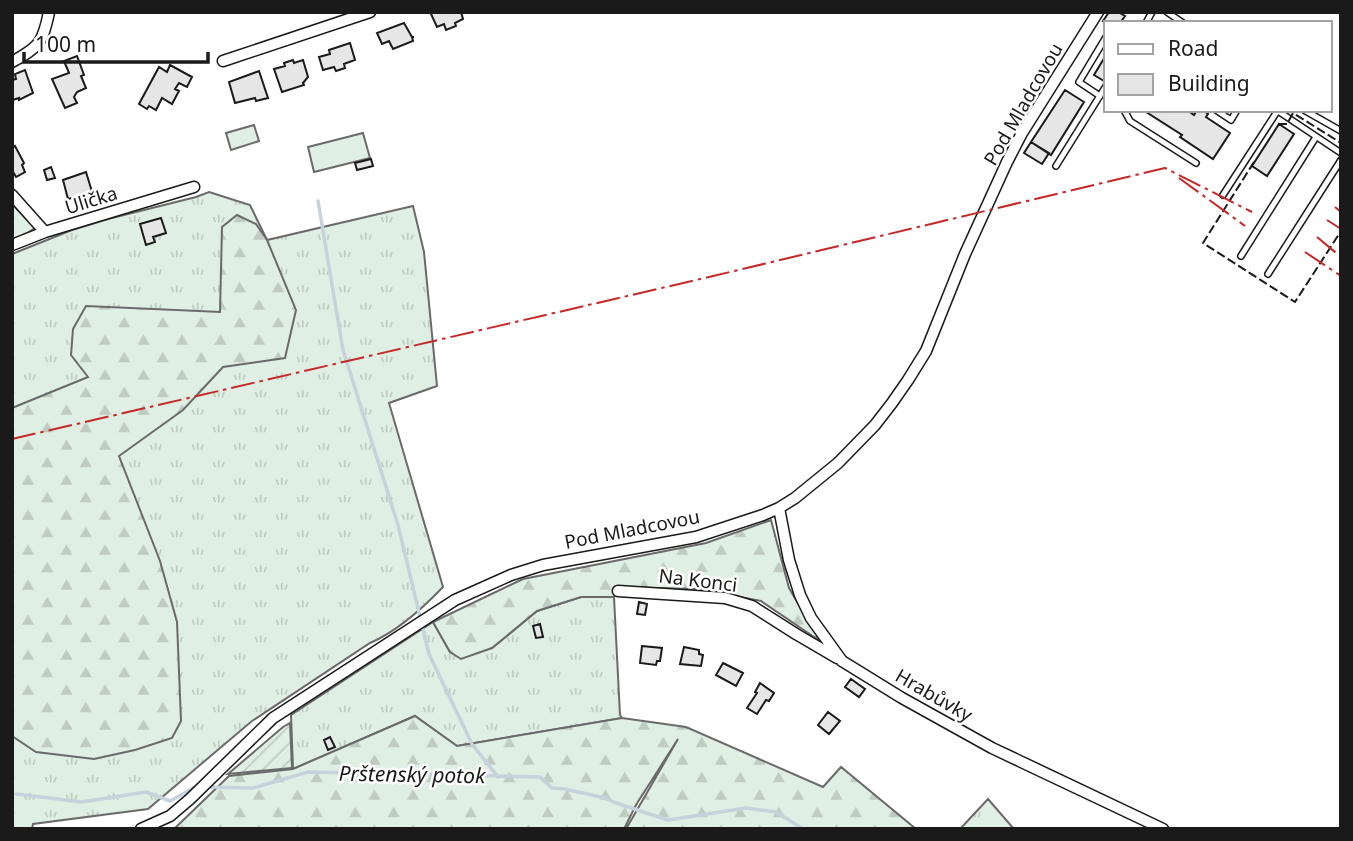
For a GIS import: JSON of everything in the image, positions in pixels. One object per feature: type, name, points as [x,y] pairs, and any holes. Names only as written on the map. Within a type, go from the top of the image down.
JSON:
[{"type":"street","points":[[12,62],[34,50],[39,44],[49,12]]},
{"type":"street","points":[[223,61],[369,12]]},
{"type":"street","name":"Pod Mladcovou","points":[[141,829],[170,816],[273,719],[456,600],[479,588],[543,565],[696,537],[763,515],[809,488],[875,425],[926,351],[965,254],[1007,162],[1022,133],[1098,12]]},
{"type":"street","name":"Ulička","points":[[12,195],[45,232],[194,187]]},
{"type":"street","points":[[12,245],[45,232]]},
{"type":"street","name":"Hrabůvky","points":[[779,508],[789,560],[800,595],[810,618],[842,661],[992,748],[1163,829]]},
{"type":"street","name":"Na Konci","points":[[618,591],[725,598],[752,606],[842,661]]},
{"type":"lane","points":[[1167,12],[1174,20]]},
{"type":"lane","points":[[1100,96],[1079,82],[1104,40]]},
{"type":"lane","points":[[1056,166],[1104,89]]},
{"type":"lane","points":[[1125,112],[1130,121],[1196,163]]},
{"type":"lane","points":[[1219,112],[1231,120],[1236,112]]},
{"type":"lane","points":[[1223,195],[1277,112]]},
{"type":"lane","points":[[1279,112],[1341,153]]},
{"type":"lane","points":[[1308,112],[1341,131]]},
{"type":"lane","points":[[1241,256],[1316,137]]},
{"type":"lane","points":[[1268,274],[1341,160]]},
{"type":"green space","points":[[254,125],[259,141],[231,150],[226,133]]},
{"type":"green space","points":[[363,133],[370,158],[314,172],[308,147]]},
{"type":"green space","points":[[209,192],[250,205],[267,240],[413,206],[424,252],[437,386],[389,403],[443,587],[400,626],[252,721],[148,809],[33,824],[32,829],[12,829],[12,254],[72,230]]},
{"type":"green space","points":[[12,204],[35,228],[12,240]]},
{"type":"green space","points":[[237,215],[256,224],[267,240],[296,310],[285,358],[223,367],[183,410],[119,456],[160,561],[177,622],[181,721],[172,738],[94,759],[36,752],[12,736],[12,408],[88,377],[71,355],[73,329],[86,306],[220,312],[222,227]]},
{"type":"green space","points":[[771,520],[789,588],[820,641],[761,601],[698,589],[619,587],[614,597],[581,597],[537,611],[492,648],[461,659],[450,652],[433,622],[523,579],[706,543]]},
{"type":"green space","points":[[581,597],[614,597],[622,718],[457,746],[415,716],[293,769],[291,715],[433,622],[450,652],[492,648],[537,611]]},
{"type":"green space","points":[[415,716],[457,746],[622,718],[686,727],[823,787],[841,767],[916,829],[626,829],[678,739],[624,829],[174,829],[229,776],[293,769]]},
{"type":"green space","points":[[290,723],[292,768],[228,774],[283,727]]},
{"type":"green space","points":[[988,799],[1014,829],[960,829]]},
{"type":"building","points":[[461,12],[463,19],[446,30],[444,24],[437,27],[431,14]]},
{"type":"building","points":[[1109,12],[1118,12],[1125,16],[1121,21],[1103,21]]},
{"type":"building","points":[[404,23],[413,41],[393,49],[389,41],[382,44],[377,33]]},
{"type":"building","points":[[350,43],[355,60],[336,71],[334,67],[323,70],[319,57],[330,54],[329,50]]},
{"type":"building","points":[[77,56],[86,88],[77,92],[74,97],[77,103],[65,108],[52,79],[69,73],[64,61]]},
{"type":"building","points":[[1104,58],[1104,81],[1094,75]]},
{"type":"building","points":[[293,60],[294,63],[303,60],[308,77],[304,85],[282,92],[274,69]]},
{"type":"building","points":[[170,65],[192,77],[187,87],[179,83],[175,89],[179,91],[172,104],[162,98],[156,110],[139,104],[159,67],[167,72]]},
{"type":"building","points":[[25,70],[33,93],[13,100],[12,80],[16,79],[15,74]]},
{"type":"building","points":[[259,71],[268,98],[235,103],[229,82]]},
{"type":"building","points":[[1065,90],[1084,102],[1051,155],[1031,142]]},
{"type":"building","points":[[1146,112],[1190,112],[1194,115],[1196,112],[1206,112],[1208,114],[1206,117],[1230,133],[1213,159],[1180,137],[1182,135]]},
{"type":"building","points":[[1279,124],[1294,134],[1267,176],[1252,166]]},
{"type":"building","points":[[1031,142],[1049,153],[1042,164],[1024,153]]},
{"type":"building","points":[[15,146],[24,163],[22,165],[25,172],[16,177],[12,170],[12,148]]},
{"type":"building","points":[[371,159],[373,166],[357,170],[355,163]]},
{"type":"building","points":[[51,167],[55,178],[47,180],[44,170]]},
{"type":"building","points":[[86,172],[93,195],[68,199],[63,180]]},
{"type":"building","points":[[161,218],[166,233],[153,237],[155,242],[146,245],[140,224]]},
{"type":"building","points":[[639,602],[647,604],[645,615],[637,614]]},
{"type":"building","points":[[540,624],[543,637],[536,638],[533,626]]},
{"type":"building","points":[[642,646],[662,648],[660,661],[657,661],[656,665],[640,663]]},
{"type":"building","points":[[684,647],[699,650],[699,654],[703,655],[701,666],[680,664]]},
{"type":"building","points":[[723,663],[743,673],[736,686],[716,675]]},
{"type":"building","points":[[851,679],[865,689],[859,697],[845,687]]},
{"type":"building","points":[[760,683],[774,693],[757,714],[747,708]]},
{"type":"building","points":[[828,712],[840,721],[829,734],[818,725]]},
{"type":"building","points":[[330,737],[335,747],[328,750],[324,740]]},
{"type":"waterway","points":[[318,201],[343,350],[398,525],[429,654],[472,744],[498,777]]},
{"type":"waterway","name":"Prštenský potok","points":[[207,787],[253,788],[308,772],[540,777],[552,788],[605,798],[668,820],[746,808],[776,812],[803,829]]},
{"type":"waterway","name":"Prštenský potok","points":[[16,794],[82,802],[146,792],[170,801],[199,787]]},
{"type":"fence","points":[[1278,124],[1287,124],[1293,113],[1341,143]]},
{"type":"fence","points":[[1254,162],[1203,243],[1295,302],[1341,231]]},
{"type":"power","points":[[12,439],[1165,168],[1252,212]]},
{"type":"power","points":[[1179,178],[1245,226]]},
{"type":"power","points":[[1335,207],[1341,212]]},
{"type":"power","points":[[1327,220],[1341,229]]},
{"type":"power","points":[[1317,237],[1341,257]]},
{"type":"power","points":[[1305,252],[1341,276]]}]
